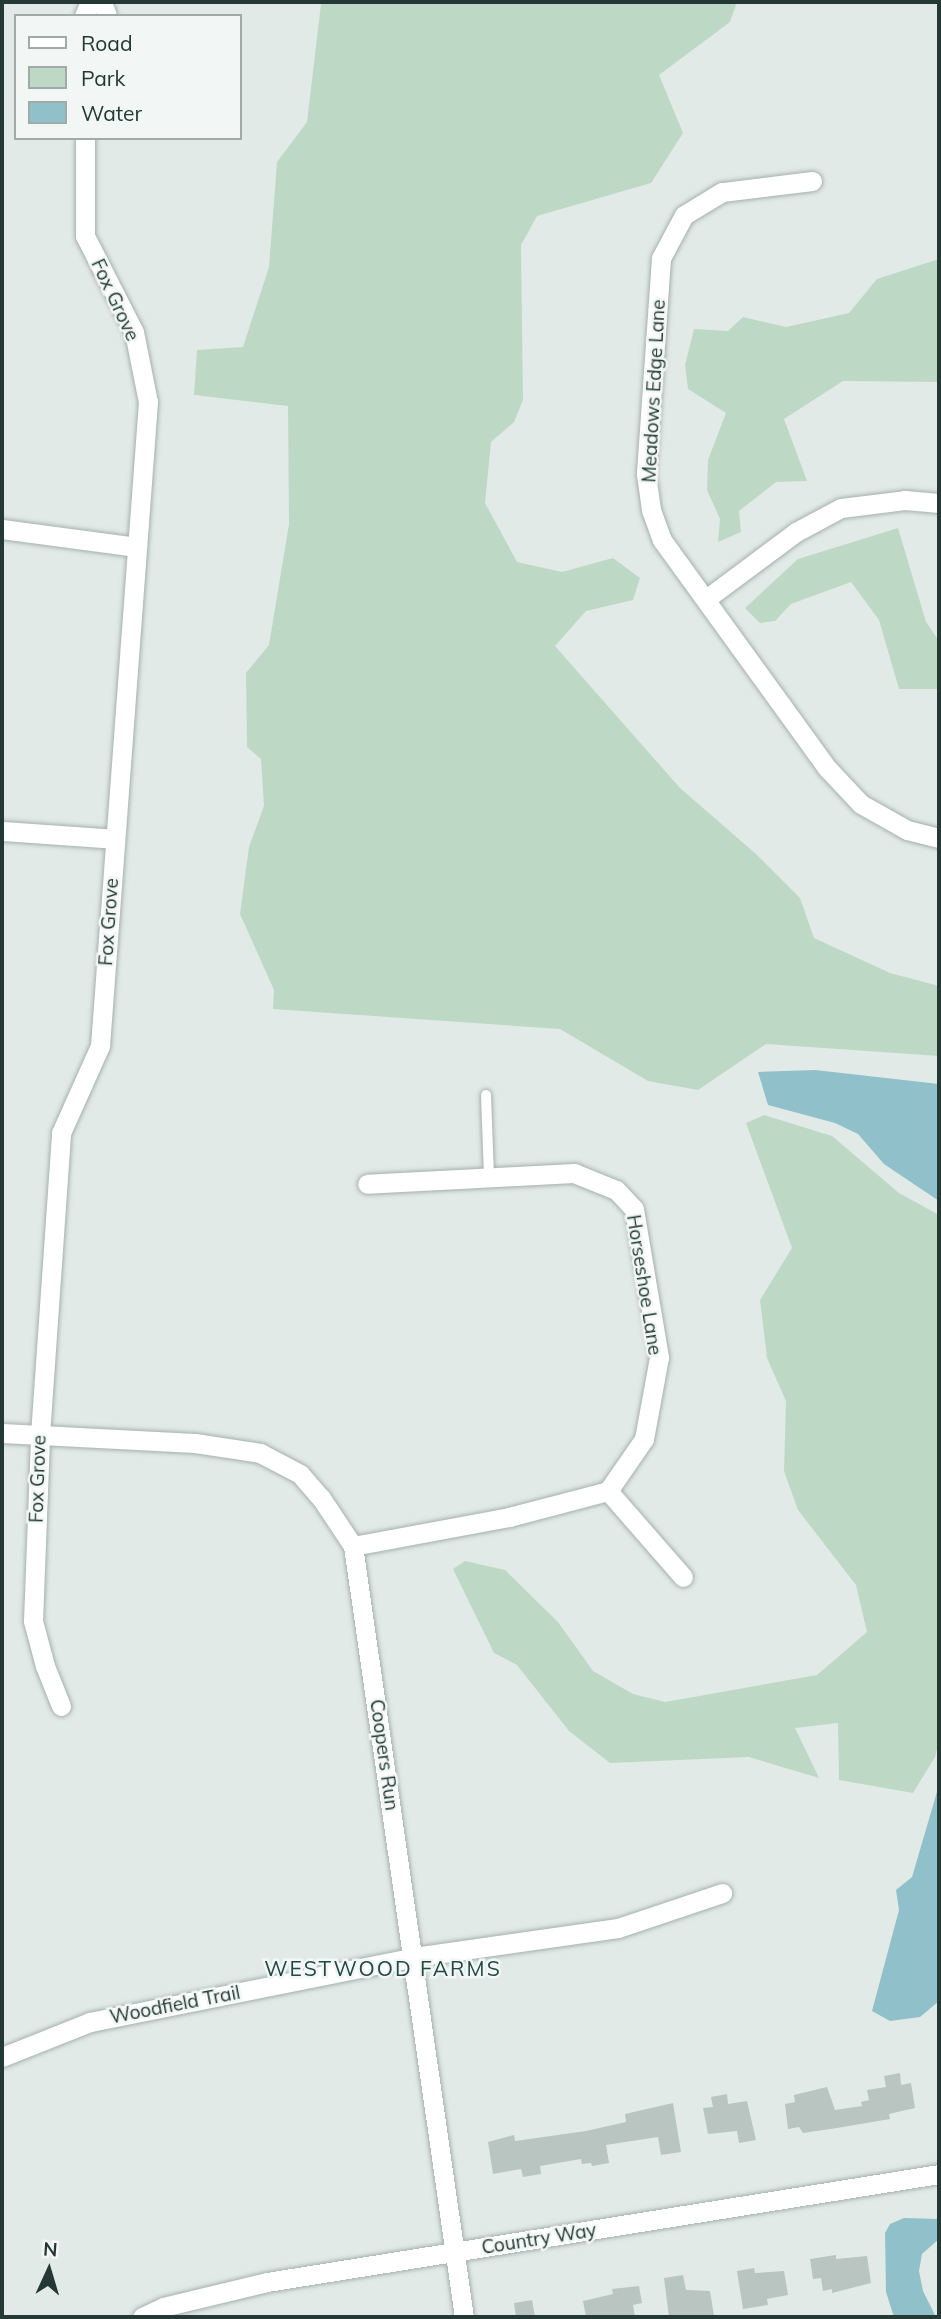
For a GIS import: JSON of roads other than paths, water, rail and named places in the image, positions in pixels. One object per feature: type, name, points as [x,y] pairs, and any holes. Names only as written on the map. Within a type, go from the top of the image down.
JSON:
[{"type":"street","name":"Fox Grove","points":[[61,1706],[33,1621],[40,1435],[61,1133],[100,1046],[148,402],[134,332],[85,236],[85,140]]},
{"type":"street","name":"Meadows Edge Lane","points":[[812,181],[722,192],[684,215],[661,258],[646,474],[651,510],[662,540],[828,769],[860,804],[907,830],[939,838]]},
{"type":"street","points":[[706,599],[796,532],[841,508],[905,500],[939,503]]},
{"type":"street","points":[[2,529],[137,547]]},
{"type":"street","points":[[2,831],[116,839]]},
{"type":"street","name":"Horseshoe Lane","points":[[367,1184],[574,1173],[617,1190],[634,1209],[659,1357],[644,1439],[608,1491]]},
{"type":"street","name":"Coopers Run","points":[[2,1433],[195,1443],[260,1453],[299,1474],[321,1498],[354,1546],[464,2317]]},
{"type":"street","points":[[354,1546],[509,1517],[608,1491],[683,1577]]},
{"type":"street","name":"Woodfield Trail","points":[[2,2057],[90,2022],[414,1957],[618,1928],[722,1893]]},
{"type":"street","name":"Country Way","points":[[142,2317],[163,2307],[267,2282],[939,2174]]},
{"type":"lane","points":[[486,1095],[489,1177]]},
{"type":"water","points":[[815,1070],[939,1084],[939,1201],[884,1164],[858,1134],[835,1123],[768,1105],[758,1072]]},
{"type":"water","points":[[939,1785],[939,2001],[920,2017],[890,2021],[872,2011],[899,1910],[896,1890],[912,1877]]},
{"type":"water","points":[[904,2218],[939,2219],[939,2239],[922,2254],[919,2271],[923,2291],[936,2317],[894,2317],[886,2292],[885,2233],[890,2224]]},
{"type":"district","name":"WESTWOOD FARMS","points":[[383,1968]]}]
